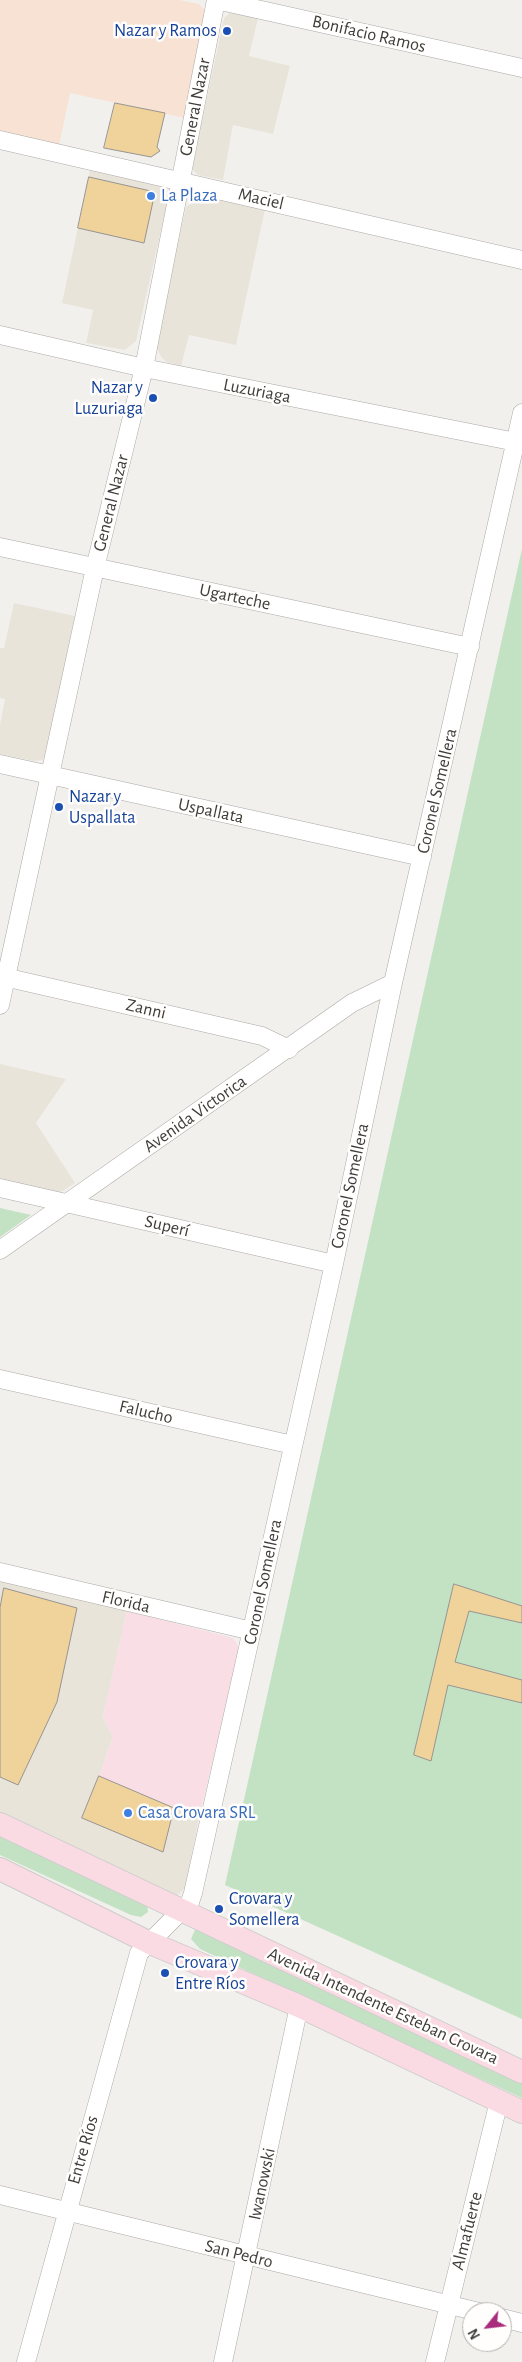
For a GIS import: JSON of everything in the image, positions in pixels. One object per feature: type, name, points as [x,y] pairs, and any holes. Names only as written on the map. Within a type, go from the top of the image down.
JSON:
[{"type":"main road","name":"Avenida Intendente Esteban Crovara","points":[[0,1824],[180,1912],[522,2072]]},
{"type":"main road","name":"Avenida Intendente Esteban Crovara","points":[[0,1869],[148,1942],[299,2006],[522,2112]]},
{"type":"street","name":"Bonifacio Ramos","points":[[216,0],[522,68]]},
{"type":"street","name":"General Nazar","points":[[0,1005],[3,976],[95,568],[144,368],[216,0]]},
{"type":"street","name":"Maciel","points":[[0,140],[522,260]]},
{"type":"street","name":"Luzuriaga","points":[[0,335],[144,368],[516,442]]},
{"type":"street","name":"Coronel Somellera","points":[[148,1942],[190,1902],[193,1893],[334,1264],[393,983],[522,414]]},
{"type":"street","name":"Ugarteche","points":[[0,547],[470,647]]},
{"type":"street","name":"Uspallata","points":[[0,764],[422,857]]},
{"type":"street","name":"Zanni","points":[[3,976],[262,1036],[289,1048]]},
{"type":"street","name":"Avenida Victorica","points":[[0,1250],[352,1003],[393,983]]},
{"type":"street","name":"Superí","points":[[0,1188],[334,1264]]},
{"type":"street","name":"Falucho","points":[[0,1379],[293,1446]]},
{"type":"street","name":"Florida","points":[[0,1572],[252,1631]]},
{"type":"street","name":"Entre Ríos","points":[[26,2362],[66,2210],[139,1953],[148,1942]]},
{"type":"street","name":"Iwanowski","points":[[223,2362],[247,2257],[299,2006]]},
{"type":"street","name":"Almafuerte","points":[[435,2362],[499,2101]]},
{"type":"street","name":"San Pedro","points":[[0,2195],[66,2210],[247,2257],[462,2307]]},
{"type":"shaded area","points":[[0,0],[179,0],[199,4],[205,11],[185,118],[70,93],[59,146],[0,133]]},
{"type":"shaded area","points":[[230,13],[259,14],[249,56],[290,66],[273,134],[233,125],[223,180],[198,175],[193,170],[193,163],[224,18]]},
{"type":"shaded area","points":[[90,170],[161,185],[167,191],[168,199],[136,341],[125,350],[86,343],[93,310],[62,303]]},
{"type":"shaded area","points":[[202,196],[265,209],[236,345],[189,335],[181,366],[167,362],[162,358],[155,345],[186,207]]},
{"type":"shaded area","points":[[14,603],[75,616],[46,755],[42,760],[34,761],[0,754],[0,725],[5,699],[0,698],[0,648],[4,648]]},
{"type":"shaded area","points":[[0,1064],[66,1079],[36,1123],[75,1183],[56,1194],[0,1183]]},
{"type":"shaded area","points":[[0,1580],[127,1611],[103,1717],[113,1737],[99,1776],[199,1818],[185,1888],[178,1895],[174,1895],[0,1813]]},
{"type":"shaded area","points":[[127,1611],[233,1638],[239,1650],[199,1818],[99,1776],[113,1737],[103,1717]]},
{"type":"green space","points":[[522,549],[522,2019],[225,1885]]},
{"type":"green space","points":[[0,1208],[31,1215],[0,1237]]},
{"type":"green space","points":[[0,1833],[147,1903],[148,1912],[141,1917],[131,1915],[0,1855]]},
{"type":"green space","points":[[199,1928],[522,2076],[522,2098],[200,1949],[191,1939],[195,1930]]},
{"type":"building","points":[[115,103],[165,113],[157,147],[160,151],[151,157],[104,148]]},
{"type":"building","points":[[89,177],[155,192],[144,243],[78,228]]},
{"type":"building","points":[[454,1584],[522,1606],[522,1623],[469,1611],[455,1662],[522,1680],[522,1703],[448,1685],[431,1761],[414,1755]]},
{"type":"building","points":[[4,1588],[77,1608],[57,1702],[18,1785],[0,1777],[0,1608]]},
{"type":"building","name":"Casa Crovara SRL","points":[[99,1776],[174,1808],[163,1852],[82,1818]]},
{"type":"place","name":"Nazar y Ramos","points":[[227,31]]},
{"type":"place","name":"La Plaza","points":[[151,196]]},
{"type":"place","name":"Nazar y Luzuriaga","points":[[153,398]]},
{"type":"place","name":"Nazar y Uspallata","points":[[59,807]]},
{"type":"place","name":"Casa Crovara SRL","points":[[128,1813]]},
{"type":"place","name":"Crovara y Somellera","points":[[219,1909]]},
{"type":"place","name":"Crovara y Entre Ríos","points":[[165,1973]]}]
